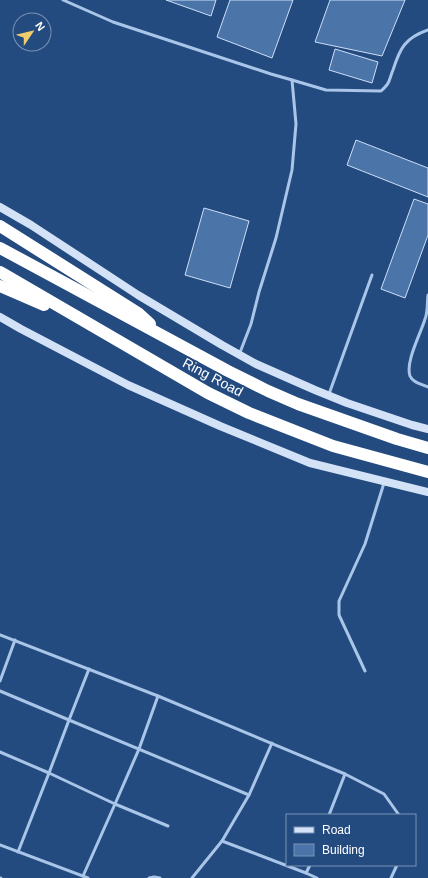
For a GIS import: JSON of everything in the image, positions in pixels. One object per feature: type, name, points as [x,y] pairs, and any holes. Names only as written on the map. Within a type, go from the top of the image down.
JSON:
[{"type":"highway","points":[[0,226],[138,313],[162,335]]},
{"type":"highway","name":"Ring Road","points":[[0,248],[228,371],[298,404],[397,439],[428,448]]},
{"type":"highway","name":"Ring Road","points":[[0,272],[208,393],[249,413],[333,446],[428,472]]},
{"type":"highway","points":[[0,286],[85,322]]},
{"type":"street","points":[[0,207],[31,225],[138,295],[256,364],[328,395],[412,425],[428,429]]},
{"type":"street","points":[[0,317],[128,385],[220,426],[310,463],[428,492]]},
{"type":"lane","points":[[63,0],[113,22],[326,90],[381,91],[389,82],[400,50],[410,38],[428,30]]},
{"type":"lane","points":[[239,355],[251,324],[259,292],[276,238],[292,170],[296,124],[292,80]]},
{"type":"lane","points":[[328,395],[372,275]]},
{"type":"lane","points":[[428,294],[426,317],[411,355],[409,368],[414,381],[428,387]]},
{"type":"lane","points":[[365,671],[339,615],[339,601],[365,544],[384,481]]},
{"type":"lane","points":[[0,635],[158,696],[346,774],[384,794],[398,814]]},
{"type":"lane","points":[[0,681],[15,640]]},
{"type":"lane","points":[[18,852],[89,669]]},
{"type":"lane","points":[[0,691],[249,795]]},
{"type":"lane","points":[[83,876],[138,749],[158,696]]},
{"type":"lane","points":[[192,878],[222,841],[249,795],[272,743]]},
{"type":"lane","points":[[0,752],[115,804],[168,826]]},
{"type":"lane","points":[[329,814],[346,774]]},
{"type":"lane","points":[[222,841],[286,865]]},
{"type":"lane","points":[[0,845],[88,878]]},
{"type":"lane","points":[[288,866],[316,878]]},
{"type":"lane","points":[[306,873],[310,866]]},
{"type":"lane","points":[[391,878],[397,866]]},
{"type":"lane","points":[[149,878],[160,878]]},
{"type":"building","points":[[166,0],[216,0],[211,16]]},
{"type":"building","points":[[230,0],[293,0],[272,58],[217,37]]},
{"type":"building","points":[[330,0],[405,0],[382,56],[315,42]]},
{"type":"building","points":[[335,49],[378,62],[372,83],[329,70]]},
{"type":"building","points":[[356,140],[428,168],[428,197],[347,165]]},
{"type":"building","points":[[414,199],[428,204],[428,235],[405,298],[381,289]]},
{"type":"building","points":[[204,208],[249,221],[230,288],[185,275]]}]
